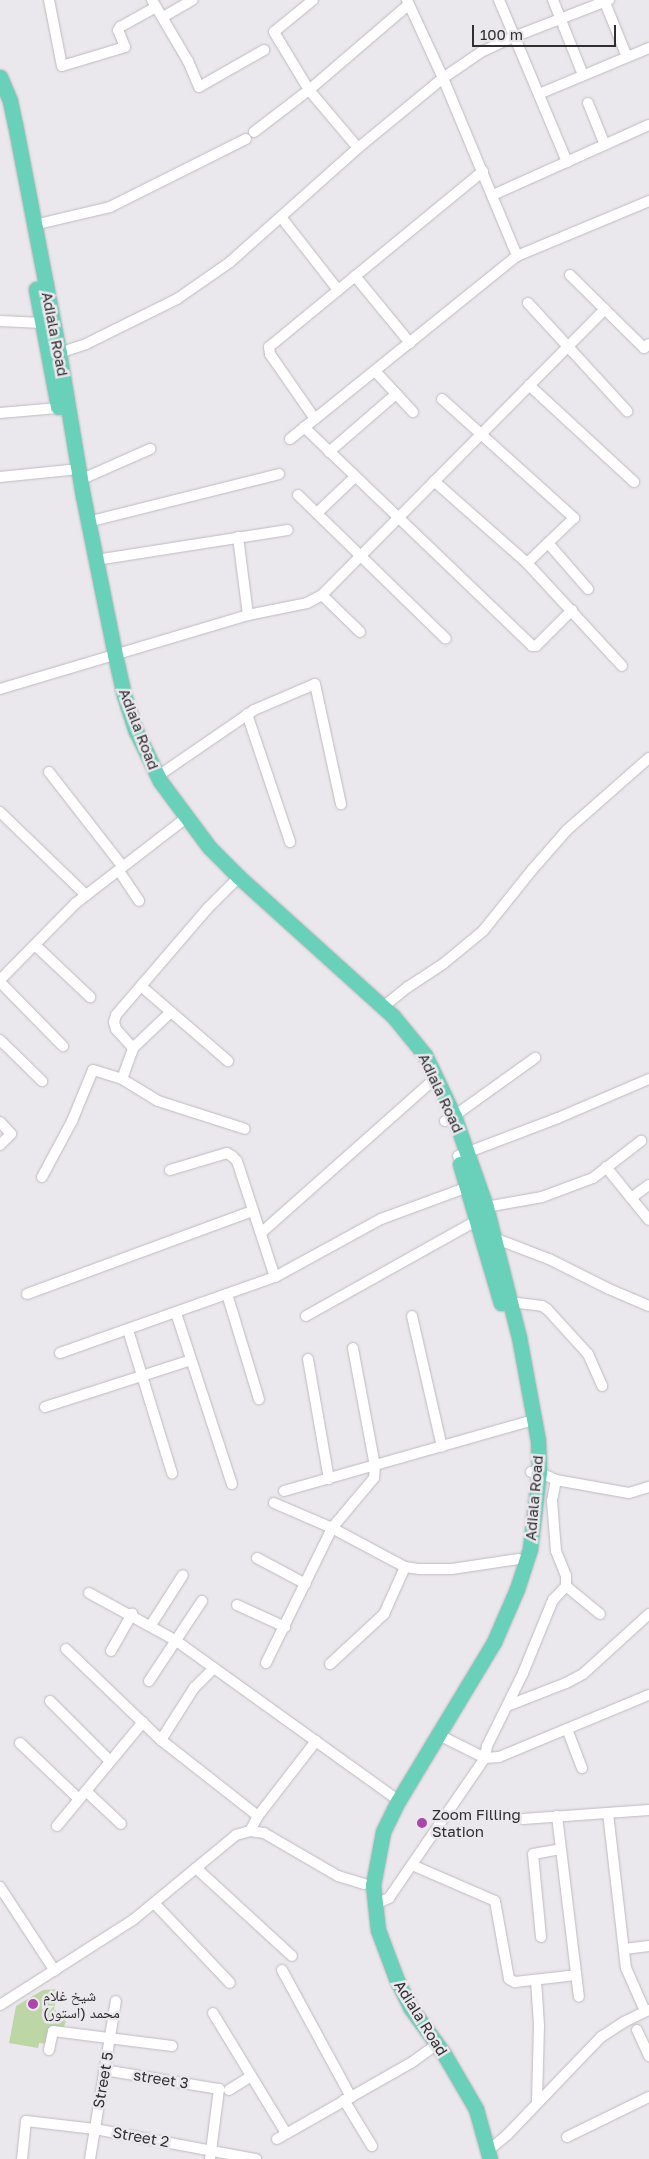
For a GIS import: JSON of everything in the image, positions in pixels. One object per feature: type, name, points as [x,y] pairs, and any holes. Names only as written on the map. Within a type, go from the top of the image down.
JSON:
[{"type":"main road","name":"Adiala Road","points":[[0,77],[10,102],[59,353],[75,475],[111,656],[145,752],[182,821],[239,878],[383,1007],[425,1055],[463,1155],[482,1213],[511,1339],[535,1472],[528,1512],[518,1559],[487,1638],[392,1796],[376,1830],[364,1884],[366,1906],[376,1952],[403,2011],[430,2049],[468,2112],[487,2156]]},
{"type":"main road","name":"Adiala Road","points":[[0,105],[58,408],[96,560],[116,697],[138,755],[153,785],[233,883],[376,1010],[419,1061],[449,1118]]},
{"type":"main road","name":"Adiala Road","points":[[463,1155],[468,1187],[494,1238],[530,1388],[538,1441],[530,1549],[517,1589],[494,1642],[398,1802],[384,1832],[373,1885],[374,1906],[383,1949],[410,2007],[459,2077],[476,2109],[487,2156]]},
{"type":"street","points":[[49,0],[62,66],[125,47],[118,30],[154,3],[188,61],[199,87],[264,50]]},
{"type":"street","points":[[162,17],[192,0]]},
{"type":"street","points":[[313,0],[274,32],[309,90],[358,148]]},
{"type":"street","points":[[500,0],[567,162]]},
{"type":"street","points":[[553,0],[583,75]]},
{"type":"street","points":[[59,353],[86,344],[177,299],[230,262],[358,148],[443,78],[481,52],[606,0],[627,57]]},
{"type":"street","points":[[34,225],[110,208],[250,136],[309,90],[408,2],[493,194],[517,256]]},
{"type":"street","points":[[539,94],[649,48]]},
{"type":"street","points":[[588,103],[605,145]]},
{"type":"street","points":[[493,194],[649,125]]},
{"type":"street","points":[[315,419],[270,354],[269,347],[483,171]]},
{"type":"street","points":[[290,439],[517,256],[649,201]]},
{"type":"street","points":[[281,217],[338,290]]},
{"type":"street","points":[[570,275],[644,348],[649,344]]},
{"type":"street","points":[[356,276],[410,342]]},
{"type":"street","points":[[528,303],[627,411]]},
{"type":"street","points":[[0,689],[248,614],[307,602],[322,595],[604,309]]},
{"type":"street","points":[[0,321],[42,323]]},
{"type":"street","points":[[374,371],[412,412]]},
{"type":"street","points":[[529,385],[634,482]]},
{"type":"street","points":[[329,452],[396,394]]},
{"type":"street","points":[[442,398],[480,435],[574,518],[527,564]]},
{"type":"street","points":[[0,413],[58,408]]},
{"type":"street","points":[[304,428],[532,646],[536,646],[572,610]]},
{"type":"street","points":[[0,477],[75,475],[150,449]]},
{"type":"street","points":[[88,522],[279,474]]},
{"type":"street","points":[[317,514],[355,477]]},
{"type":"street","points":[[434,481],[527,564],[572,610],[622,666]]},
{"type":"street","points":[[298,495],[446,639]]},
{"type":"street","points":[[96,560],[288,530]]},
{"type":"street","points":[[238,537],[248,614]]},
{"type":"street","points":[[548,544],[588,589]]},
{"type":"street","points":[[322,595],[360,632]]},
{"type":"street","points":[[158,776],[247,714],[315,684],[341,804]]},
{"type":"street","points":[[247,714],[290,842]]},
{"type":"street","points":[[383,1007],[408,987],[443,964],[484,931],[532,870],[567,830],[649,758]]},
{"type":"street","points":[[49,772],[121,869],[140,901]]},
{"type":"street","points":[[0,812],[86,895]]},
{"type":"street","points":[[63,1046],[0,981],[86,895],[182,821]]},
{"type":"street","points":[[133,1048],[116,1029],[114,1022],[116,1015],[208,908],[233,883]]},
{"type":"street","points":[[35,945],[90,997]]},
{"type":"street","points":[[141,986],[228,1061]]},
{"type":"street","points":[[122,1079],[133,1048],[171,1012]]},
{"type":"street","points":[[0,1040],[42,1081]]},
{"type":"street","points":[[449,1118],[535,1058]]},
{"type":"street","points":[[42,1177],[72,1121],[93,1070],[122,1079],[158,1101],[245,1129]]},
{"type":"street","points":[[463,1155],[649,1079]]},
{"type":"street","points":[[260,1233],[430,1083]]},
{"type":"street","points":[[0,1122],[11,1134],[0,1145]]},
{"type":"street","points":[[306,1316],[482,1213],[542,1197],[593,1178],[641,1141]]},
{"type":"street","points":[[170,1170],[227,1153],[237,1161],[275,1277]]},
{"type":"street","points":[[606,1167],[649,1220]]},
{"type":"street","points":[[631,1198],[649,1185]]},
{"type":"street","points":[[60,1353],[275,1277],[382,1219],[468,1187]]},
{"type":"street","points":[[27,1294],[253,1211]]},
{"type":"street","points":[[494,1238],[549,1259],[601,1286],[649,1306]]},
{"type":"street","points":[[227,1294],[259,1399]]},
{"type":"street","points":[[510,1302],[542,1306],[547,1309],[588,1354],[602,1386]]},
{"type":"street","points":[[176,1313],[232,1484]]},
{"type":"street","points":[[412,1316],[442,1447]]},
{"type":"street","points":[[128,1330],[172,1472]]},
{"type":"street","points":[[266,1663],[332,1528],[374,1478],[375,1466],[353,1348]]},
{"type":"street","points":[[308,1359],[329,1479]]},
{"type":"street","points":[[44,1407],[143,1377],[191,1360]]},
{"type":"street","points":[[284,1491],[527,1422]]},
{"type":"street","points":[[535,1472],[556,1480],[629,1493],[649,1487]]},
{"type":"street","points":[[374,1906],[389,1898],[485,1758],[487,1746],[541,1633],[553,1600],[566,1586],[566,1576],[556,1551],[552,1501],[556,1480]]},
{"type":"street","points":[[274,1502],[332,1528],[404,1567],[452,1569],[518,1559]]},
{"type":"street","points":[[257,1558],[306,1584]]},
{"type":"street","points":[[330,1664],[384,1614],[404,1567]]},
{"type":"street","points":[[151,1626],[183,1575]]},
{"type":"street","points":[[566,1586],[600,1614]]},
{"type":"street","points":[[89,1593],[132,1614],[175,1640],[392,1796]]},
{"type":"street","points":[[149,1681],[202,1600]]},
{"type":"street","points":[[237,1605],[285,1627]]},
{"type":"street","points":[[111,1651],[132,1614]]},
{"type":"street","points":[[507,1706],[584,1674],[649,1614]]},
{"type":"street","points":[[66,1649],[161,1740],[258,1816]]},
{"type":"street","points":[[161,1740],[194,1688],[214,1668]]},
{"type":"street","points":[[439,1734],[485,1758],[499,1757],[649,1695]]},
{"type":"street","points":[[50,1701],[110,1761]]},
{"type":"street","points":[[57,1826],[142,1722]]},
{"type":"street","points":[[568,1729],[582,1768]]},
{"type":"street","points":[[250,1831],[258,1816],[316,1741]]},
{"type":"street","points":[[20,1743],[79,1799]]},
{"type":"street","points":[[86,1791],[122,1824]]},
{"type":"street","points":[[523,1819],[649,1810]]},
{"type":"street","points":[[487,2156],[537,2101],[601,2037],[624,2022],[647,2011],[626,1968],[608,1813]]},
{"type":"street","points":[[557,1816],[579,1997]]},
{"type":"street","points":[[0,2005],[133,1920],[236,1835],[250,1831],[264,1833],[338,1876],[364,1884]]},
{"type":"street","points":[[541,1937],[533,1854],[561,1849]]},
{"type":"street","points":[[412,1865],[495,1901],[510,1979],[515,1982],[576,1975]]},
{"type":"street","points":[[196,1868],[292,1956]]},
{"type":"street","points":[[0,1887],[55,1971]]},
{"type":"street","points":[[154,1903],[230,1983]]},
{"type":"street","points":[[624,1949],[649,1946]]},
{"type":"street","points":[[282,1970],[372,2146]]},
{"type":"street","points":[[536,1980],[539,2025],[537,2101]]},
{"type":"street","name":"Street 5","points":[[90,2159],[116,2001]]},
{"type":"street","points":[[213,2013],[286,2133]]},
{"type":"street","points":[[637,2030],[649,2056]]},
{"type":"street","points":[[49,2050],[53,2031],[172,2046]]},
{"type":"street","points":[[276,2138],[411,2063],[430,2049]]},
{"type":"street","name":"street 3","points":[[104,2070],[224,2089]]},
{"type":"street","points":[[211,2155],[224,2089],[251,2076]]},
{"type":"street","points":[[567,2137],[649,2097]]},
{"type":"street","name":"Street 2","points":[[22,2159],[26,2121],[94,2129],[211,2155],[256,2159]]},
{"type":"green space","points":[[58,1989],[54,2009],[66,2021],[63,2029],[47,2044],[39,2043],[38,2048],[9,2043],[16,2006],[43,1990]]},
{"type":"place","name":"Zoom Filling Station","points":[[422,1823]]},
{"type":"place","name":"شیخ غلام محمد (استور)","points":[[33,2004]]}]
